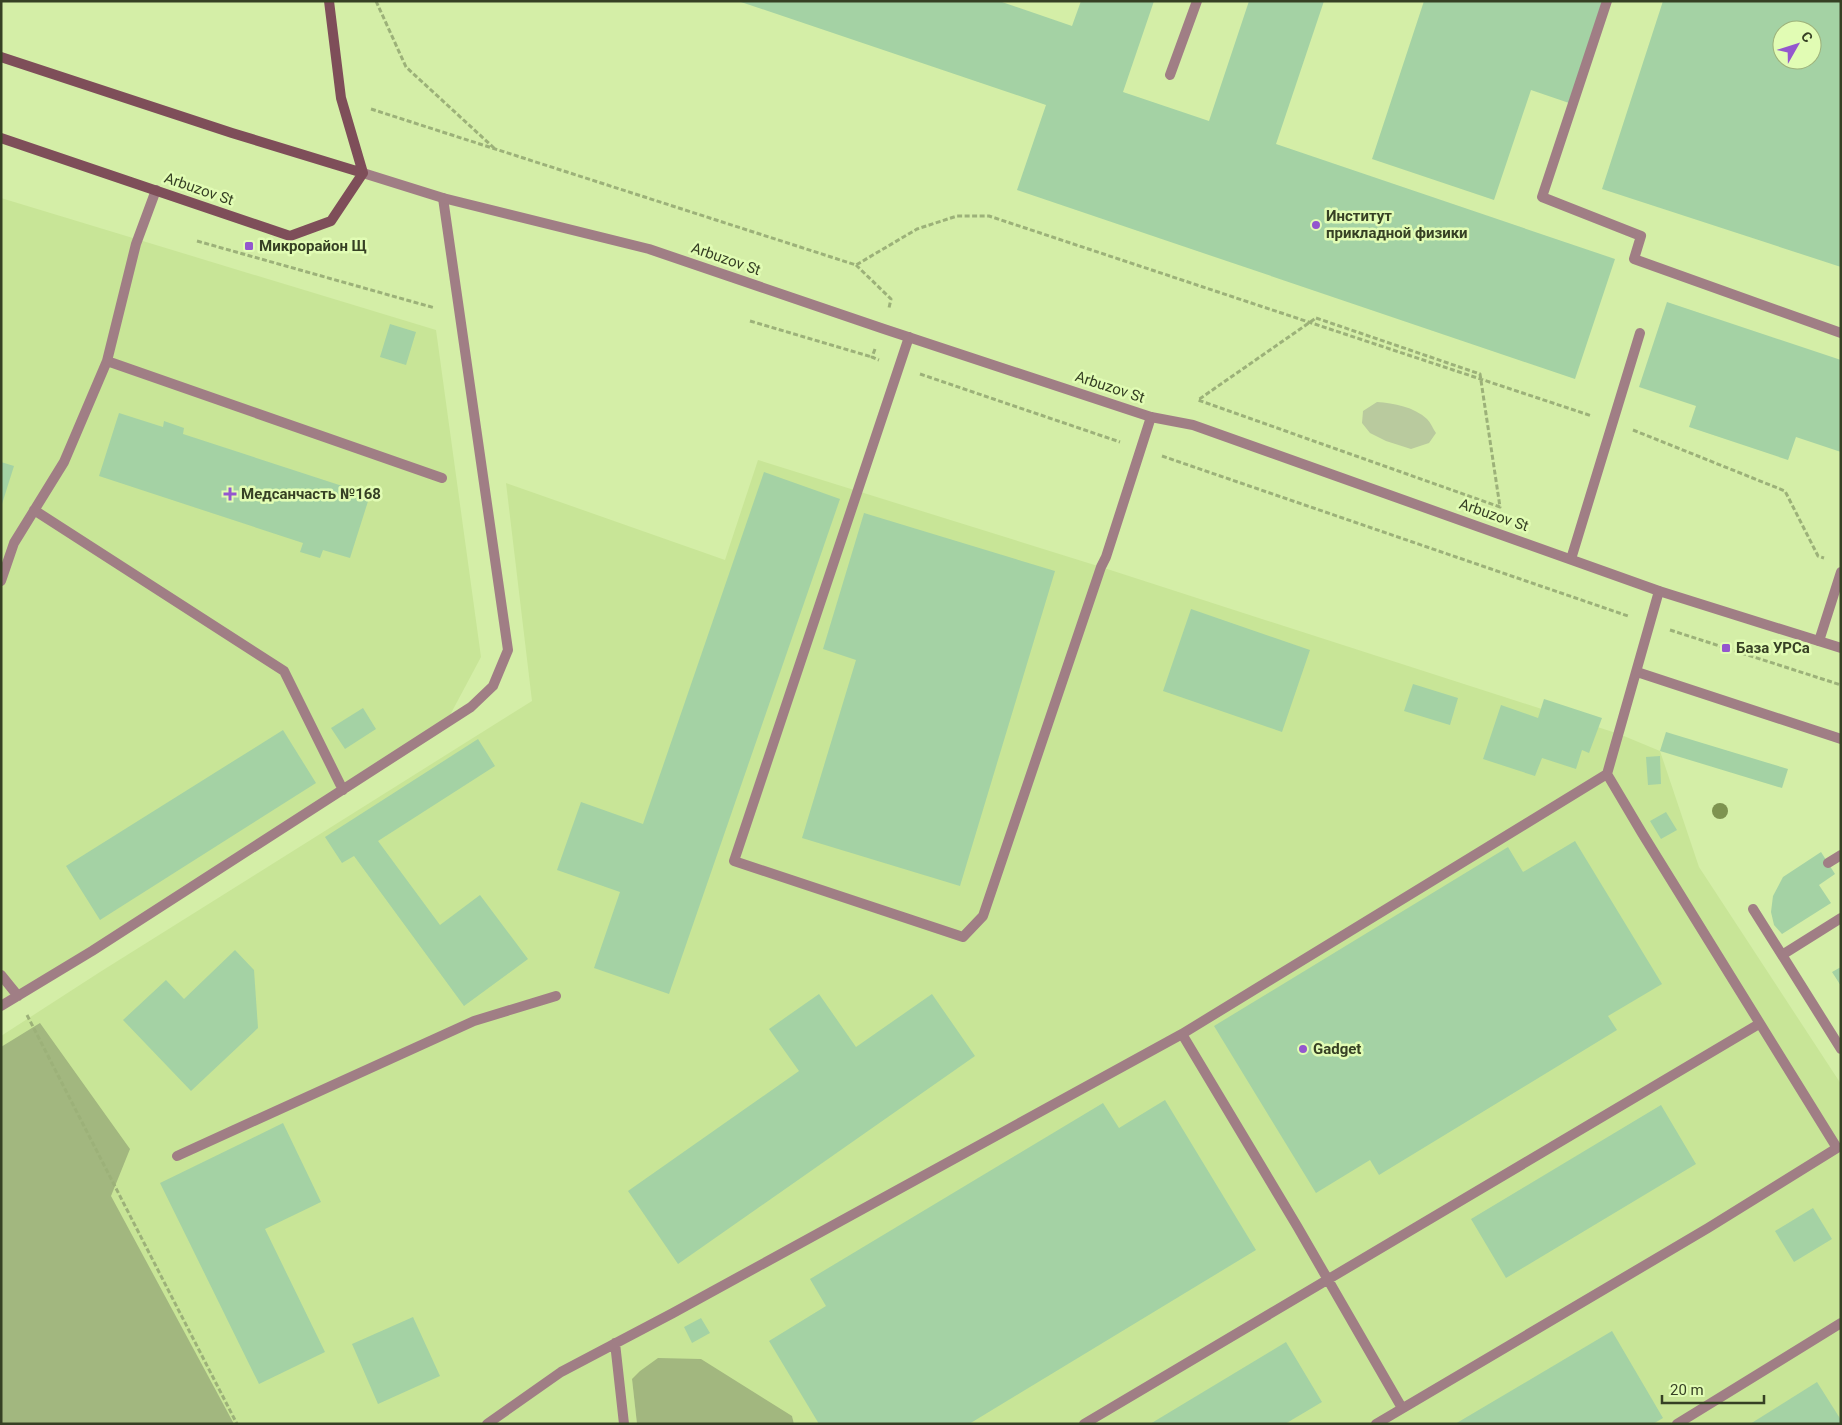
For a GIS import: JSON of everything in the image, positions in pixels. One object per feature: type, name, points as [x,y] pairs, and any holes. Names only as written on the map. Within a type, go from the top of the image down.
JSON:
[{"type":"main road","points":[[329,1],[342,98],[363,173]]},
{"type":"main road","name":"Arbuzov St","points":[[1,57],[232,133],[363,173],[331,221],[290,236],[1,138]]},
{"type":"street","points":[[1170,75],[1197,1]]},
{"type":"street","points":[[1607,1],[1542,196],[1641,236],[1634,259],[1841,333]]},
{"type":"street","name":"Arbuzov St","points":[[363,173],[443,198],[649,249],[1151,417],[1193,425],[1571,558],[1659,591],[1841,648]]},
{"type":"street","points":[[1,581],[14,543],[64,462],[107,361],[136,244],[156,190]]},
{"type":"street","points":[[1,1006],[92,951],[471,707],[493,686],[508,650],[443,198]]},
{"type":"street","points":[[1571,558],[1640,333]]},
{"type":"street","points":[[909,337],[734,861],[963,937],[983,916],[1106,557],[1151,417]]},
{"type":"street","points":[[107,361],[442,478]]},
{"type":"street","points":[[34,510],[284,671],[343,790]]},
{"type":"street","points":[[1819,641],[1841,572]]},
{"type":"street","points":[[487,1424],[561,1372],[1182,1034],[1607,774],[1659,591]]},
{"type":"street","points":[[1637,672],[1841,739]]},
{"type":"street","points":[[1376,1424],[1839,1151],[1642,834],[1607,774]]},
{"type":"street","points":[[1828,863],[1841,855]]},
{"type":"street","points":[[1753,909],[1841,1049]]},
{"type":"street","points":[[1782,956],[1841,918]]},
{"type":"street","points":[[1,975],[18,996]]},
{"type":"street","points":[[177,1156],[474,1021],[556,996]]},
{"type":"street","points":[[1084,1424],[1759,1024]]},
{"type":"street","points":[[1182,1034],[1297,1226],[1402,1408]]},
{"type":"street","points":[[1677,1424],[1841,1323]]},
{"type":"street","points":[[615,1343],[624,1424]]},
{"type":"path","points":[[376,1],[406,67],[495,150]]},
{"type":"path","points":[[371,109],[856,265],[917,229],[957,216],[989,216],[1613,423],[1786,491],[1818,556],[1826,558]]},
{"type":"path","points":[[197,241],[460,315]]},
{"type":"path","points":[[1316,318],[1480,374],[1500,507],[1198,400],[1316,318]]},
{"type":"path","points":[[750,322],[872,357]]},
{"type":"path","points":[[1140,448],[1650,624],[1841,685]]},
{"type":"path","points":[[18,996],[237,1424]]},
{"type":"shaded area","name":"Медсанчасть №168","points":[[1,198],[436,330],[481,657],[441,732],[1,1011]]},
{"type":"shaded area","points":[[1377,402],[1397,405],[1416,411],[1430,422],[1436,433],[1429,443],[1411,449],[1386,441],[1370,433],[1362,423],[1363,411]]},
{"type":"shaded area","points":[[758,460],[1101,567],[1619,734],[1660,751],[1699,867],[1841,1084],[1841,1424],[794,1424],[792,1416],[632,1379],[637,1424],[1,1424],[1,1036],[532,701],[506,483],[725,560]]},
{"type":"shaded area","points":[[40,1023],[130,1149],[111,1196],[234,1424],[1,1424],[1,1047]]},
{"type":"shaded area","points":[[658,1358],[701,1359],[792,1416],[794,1424],[637,1424],[632,1379]]},
{"type":"building","name":"Институт прикладной физики","points":[[738,1],[999,1],[1072,26],[1081,1],[1154,1],[1123,92],[1209,121],[1249,1],[1324,1],[1276,144],[1615,259],[1575,379],[1017,190],[1046,105]]},
{"type":"building","points":[[1424,1],[1606,1],[1572,104],[1531,90],[1494,200],[1372,159]]},
{"type":"building","points":[[1663,1],[1841,1],[1841,267],[1602,189]]},
{"type":"building","points":[[1667,302],[1841,360],[1841,452],[1796,437],[1788,460],[1689,427],[1696,406],[1639,387]]},
{"type":"building","points":[[390,324],[416,332],[406,365],[380,357]]},
{"type":"building","points":[[119,413],[163,427],[164,421],[184,428],[183,434],[370,495],[350,558],[323,550],[320,558],[300,552],[303,543],[99,476]]},
{"type":"building","points":[[1,462],[14,466],[2,504],[1,504]]},
{"type":"building","points":[[764,472],[840,499],[669,994],[594,968],[620,892],[557,870],[581,802],[643,824]]},
{"type":"building","points":[[864,513],[1055,571],[960,886],[802,838],[856,660],[823,649]]},
{"type":"building","points":[[1191,609],[1310,650],[1282,732],[1163,691]]},
{"type":"building","points":[[1413,684],[1458,698],[1450,725],[1404,711]]},
{"type":"building","points":[[1544,699],[1602,718],[1589,753],[1582,750],[1576,769],[1542,758],[1535,776],[1483,759],[1501,705],[1538,718]]},
{"type":"building","points":[[363,708],[376,729],[345,749],[331,728]]},
{"type":"building","points":[[283,730],[316,783],[100,920],[66,866]]},
{"type":"building","points":[[1666,732],[1788,769],[1782,788],[1660,751]]},
{"type":"building","points":[[478,739],[495,766],[378,841],[440,925],[480,895],[528,959],[464,1006],[354,856],[342,863],[325,837]]},
{"type":"building","points":[[1660,756],[1661,784],[1648,785],[1646,757]]},
{"type":"building","points":[[1666,812],[1677,830],[1661,839],[1650,821]]},
{"type":"building","points":[[1575,841],[1662,984],[1608,1016],[1617,1030],[1379,1175],[1370,1160],[1316,1193],[1214,1026],[1508,847],[1523,872]]},
{"type":"building","points":[[1821,852],[1835,874],[1819,885],[1831,903],[1782,934],[1774,925],[1771,912],[1773,896],[1783,877]]},
{"type":"building","points":[[235,950],[254,970],[258,1028],[191,1091],[123,1020],[166,980],[184,999]]},
{"type":"building","points":[[1841,967],[1841,986],[1832,972]]},
{"type":"building","points":[[819,994],[856,1047],[932,994],[975,1056],[678,1264],[628,1191],[799,1071],[769,1029]]},
{"type":"building","points":[[1165,1100],[1256,1250],[969,1424],[819,1424],[769,1341],[826,1306],[810,1279],[1103,1103],[1119,1128]]},
{"type":"building","points":[[1661,1105],[1696,1164],[1506,1278],[1471,1219]]},
{"type":"building","points":[[283,1123],[321,1202],[265,1229],[325,1352],[259,1384],[160,1183]]},
{"type":"building","points":[[1813,1208],[1832,1239],[1794,1262],[1775,1231]]},
{"type":"building","points":[[413,1317],[440,1376],[378,1404],[352,1344]]},
{"type":"building","points":[[701,1318],[710,1333],[692,1343],[684,1327]]},
{"type":"building","points":[[1612,1331],[1663,1418],[1653,1424],[1455,1424]]},
{"type":"building","points":[[1286,1342],[1322,1402],[1285,1424],[1150,1424]]},
{"type":"building","points":[[1817,1382],[1841,1420],[1841,1424],[1750,1424]]},
{"type":"place","name":"Институт прикладной физики","points":[[1316,225]]},
{"type":"place","name":"Микрорайон Щ","points":[[249,246]]},
{"type":"place","name":"Медсанчасть №168","points":[[230,494]]},
{"type":"place","name":"База УРСа","points":[[1726,648]]},
{"type":"place","name":"Gadget","points":[[1303,1049]]}]
